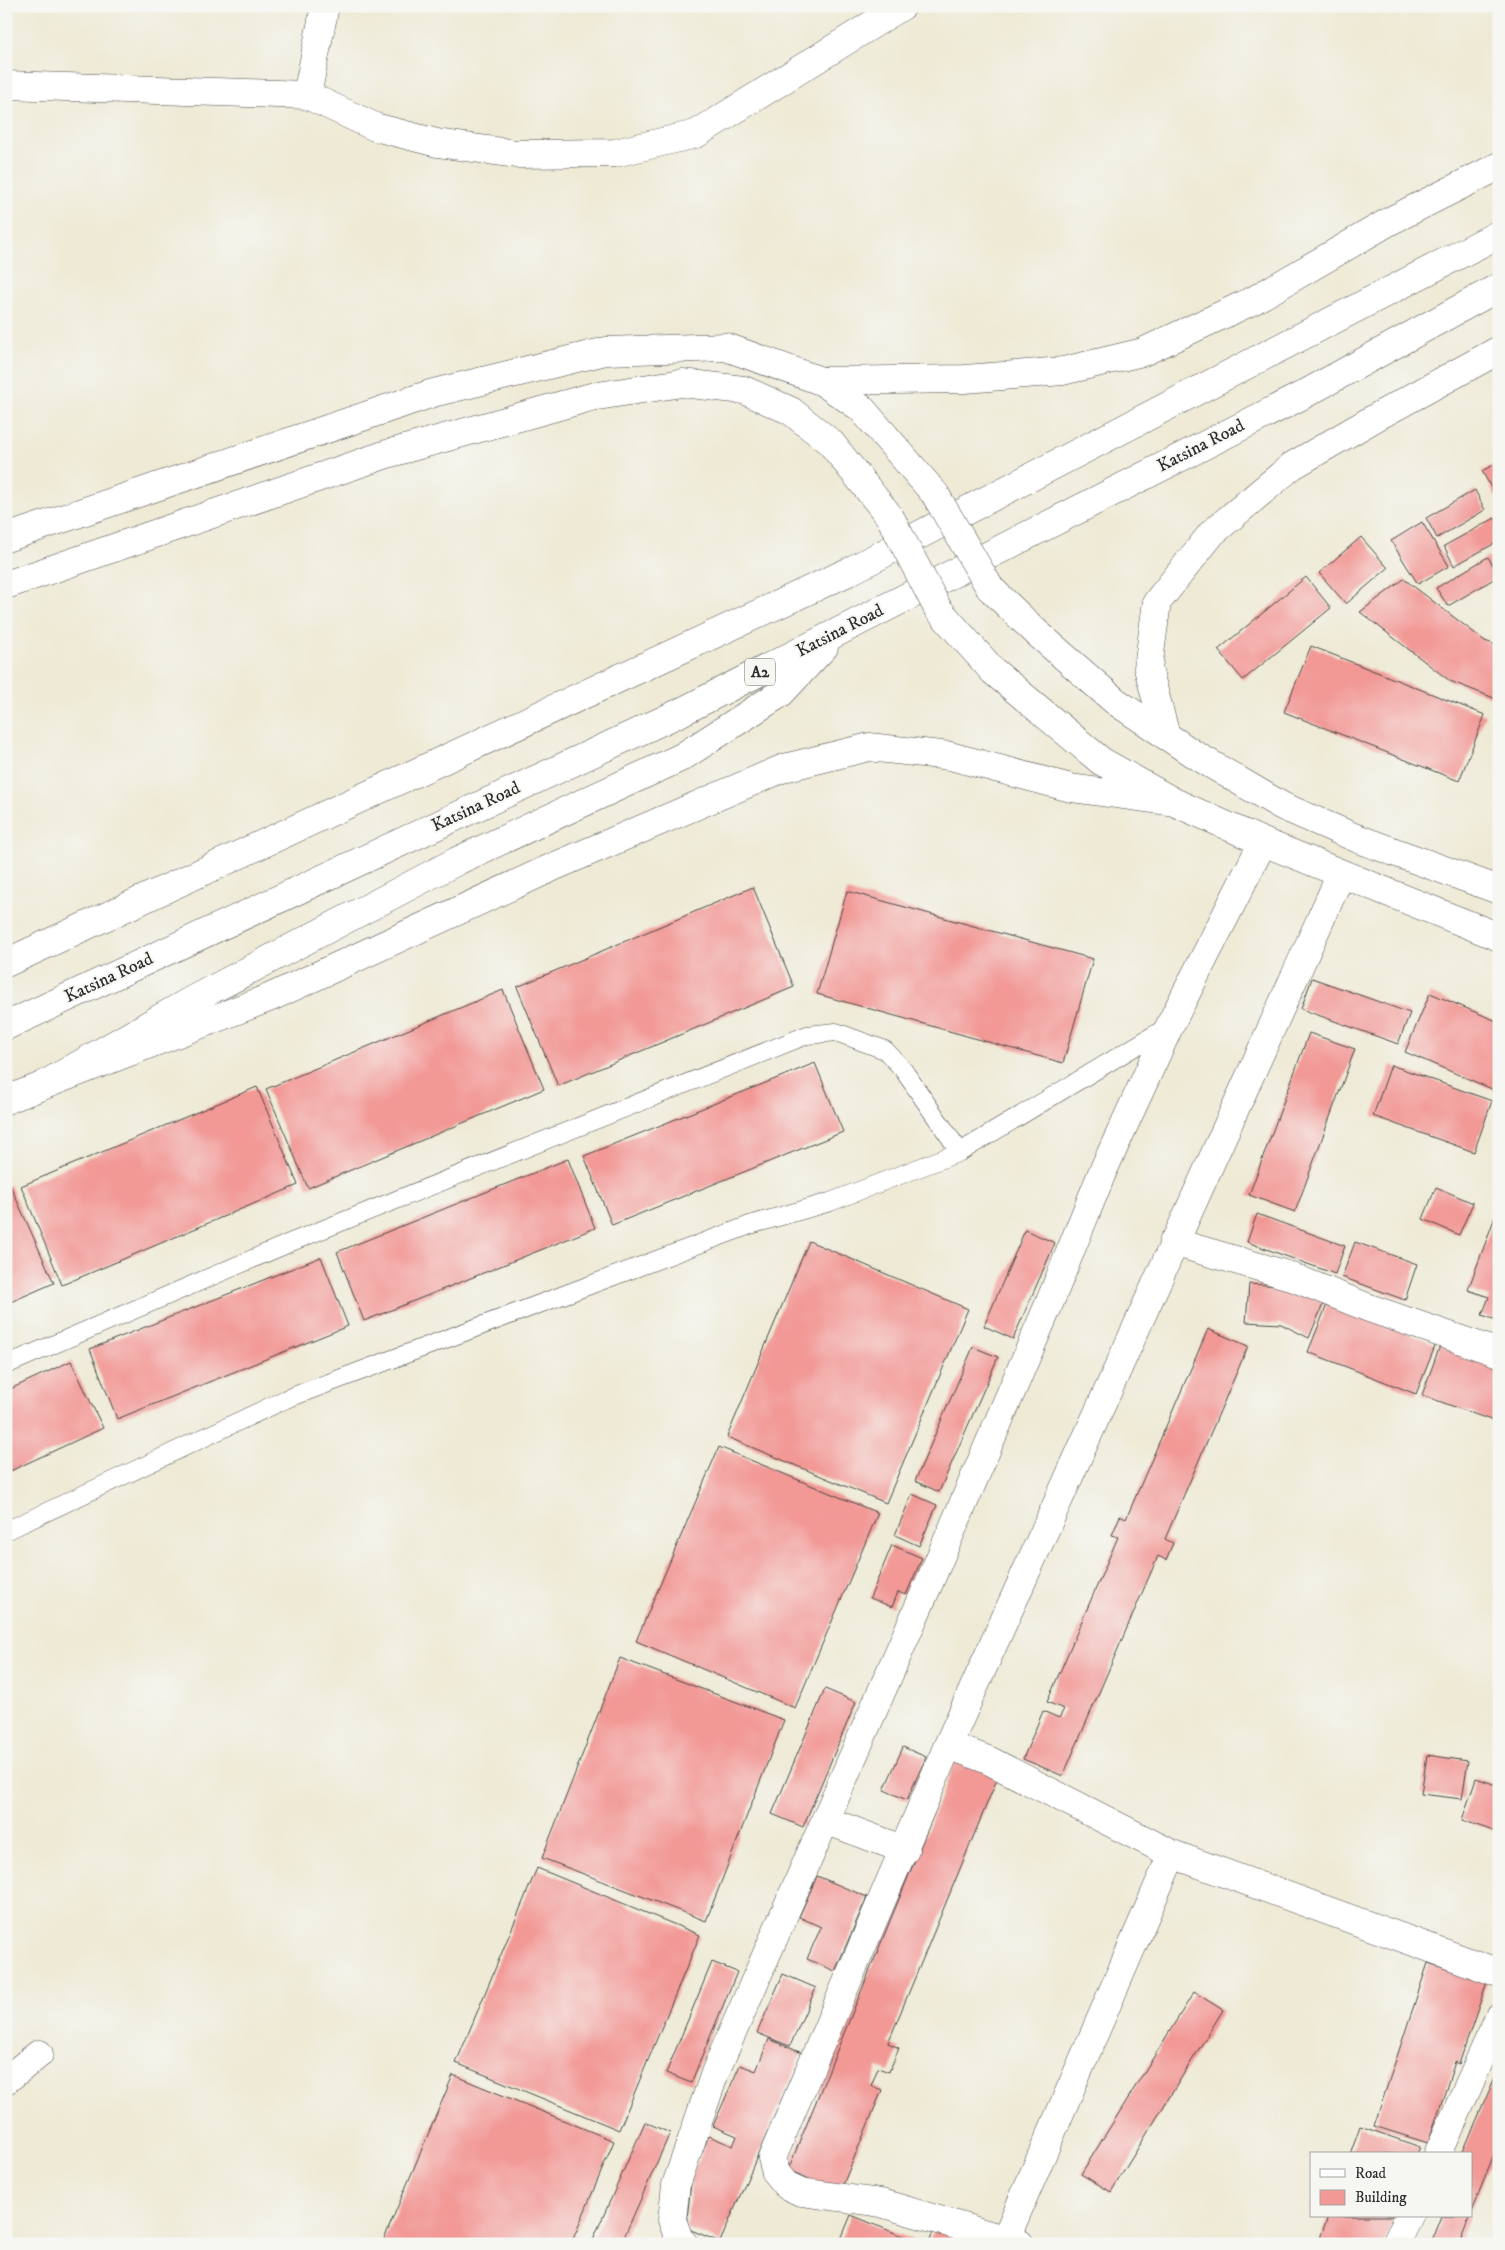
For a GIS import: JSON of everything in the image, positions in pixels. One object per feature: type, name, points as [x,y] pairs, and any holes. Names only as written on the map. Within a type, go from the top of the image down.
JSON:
[{"type":"main road","points":[[307,95],[325,6]]},
{"type":"main road","points":[[6,85],[307,95],[375,127],[437,143],[516,154],[615,153],[696,134],[902,6]]},
{"type":"main road","points":[[821,381],[922,381],[1043,373],[1063,371],[1143,352],[1254,300],[1390,221],[1499,166]]},
{"type":"main road","points":[[6,963],[848,572],[1499,234]]},
{"type":"main road","name":"Katsina Road","points":[[6,1026],[681,712],[1300,396],[1499,287]]},
{"type":"main road","points":[[6,538],[433,393],[606,351],[726,347],[821,381],[861,408],[935,494],[990,588],[1037,633],[1115,701],[1166,736],[1282,806],[1356,838],[1499,890]]},
{"type":"main road","points":[[1166,736],[1148,668],[1157,602],[1212,533],[1292,466],[1499,350]]},
{"type":"main road","points":[[6,585],[387,454],[591,397],[682,383],[744,390],[791,411],[831,443],[890,516],[938,609],[993,671],[1101,761],[1174,802],[1263,842],[1499,937]]},
{"type":"main road","points":[[42,1086],[192,1000],[457,861],[682,757],[781,693],[838,632]]},
{"type":"main road","points":[[6,1100],[271,997],[553,868],[794,765],[869,747],[950,756],[1071,788],[1174,802]]},
{"type":"main road","points":[[684,2244],[679,2239],[672,2220],[676,2185],[716,2070],[1049,1304],[1102,1173],[1170,1025],[1263,842]]},
{"type":"main road","points":[[1172,1854],[1013,2241],[880,2203],[801,2192],[786,2185],[776,2173],[772,2158],[905,1850],[948,1745],[1173,1242],[1341,874]]},
{"type":"main road","points":[[1173,1242],[1287,1275],[1369,1308],[1499,1353]]},
{"type":"main road","points":[[948,1745],[988,1760],[1172,1854],[1499,1973]]},
{"type":"main road","points":[[826,1820],[905,1850]]},
{"type":"main road","points":[[1439,2152],[1499,2017]]},
{"type":"main road","points":[[6,2080],[39,2054]]},
{"type":"main road","points":[[1396,2244],[1408,2218]]},
{"type":"lane","points":[[6,1531],[286,1399],[750,1225],[830,1202],[960,1152],[1170,1025]]},
{"type":"lane","points":[[6,1365],[294,1242],[807,1035],[836,1032],[885,1050],[902,1068],[960,1152]]},
{"type":"building","points":[[292,6],[314,6],[313,12]]},
{"type":"building","points":[[1499,462],[1499,502],[1482,471]]},
{"type":"building","points":[[1475,490],[1485,510],[1437,538],[1426,518]]},
{"type":"building","points":[[1495,518],[1499,524],[1499,541],[1454,566],[1444,546]]},
{"type":"building","points":[[1422,522],[1449,566],[1418,584],[1391,541]]},
{"type":"building","points":[[1361,537],[1388,568],[1346,604],[1319,573]]},
{"type":"building","points":[[1488,557],[1499,576],[1448,606],[1436,588]]},
{"type":"building","points":[[1306,577],[1331,608],[1243,680],[1218,650]]},
{"type":"building","points":[[1404,579],[1485,641],[1499,646],[1499,700],[1450,681],[1360,612]]},
{"type":"building","points":[[1311,646],[1485,715],[1459,781],[1284,712]]},
{"type":"building","points":[[753,887],[794,987],[558,1086],[517,987]]},
{"type":"building","points":[[847,891],[1093,959],[1063,1063],[817,994]]},
{"type":"building","points":[[1312,978],[1410,1013],[1398,1044],[1301,1009]]},
{"type":"building","points":[[503,990],[544,1089],[308,1188],[266,1089]]},
{"type":"building","points":[[1430,993],[1499,1022],[1499,1092],[1405,1052]]},
{"type":"building","points":[[1309,1033],[1355,1049],[1295,1212],[1249,1195]]},
{"type":"building","points":[[815,1063],[843,1132],[612,1225],[584,1156]]},
{"type":"building","points":[[1391,1065],[1492,1101],[1474,1152],[1373,1116]]},
{"type":"building","points":[[257,1087],[298,1185],[62,1285],[21,1186]]},
{"type":"building","points":[[568,1159],[595,1228],[364,1321],[337,1252]]},
{"type":"building","points":[[10,1185],[54,1283],[6,1304],[6,1186]]},
{"type":"building","points":[[1436,1187],[1473,1203],[1459,1235],[1423,1219]]},
{"type":"building","points":[[1499,1206],[1499,1321],[1482,1315],[1489,1297],[1468,1290]]},
{"type":"building","points":[[1257,1214],[1345,1246],[1335,1274],[1247,1242]]},
{"type":"building","points":[[1025,1230],[1055,1243],[1013,1339],[984,1326]]},
{"type":"building","points":[[809,1241],[968,1309],[886,1503],[727,1437]]},
{"type":"building","points":[[1355,1242],[1417,1264],[1405,1300],[1342,1277]]},
{"type":"building","points":[[321,1257],[348,1326],[117,1419],[90,1349]]},
{"type":"building","points":[[1249,1284],[1284,1286],[1324,1302],[1309,1338],[1281,1324],[1246,1322]]},
{"type":"building","points":[[1328,1302],[1436,1344],[1416,1394],[1308,1352]]},
{"type":"building","points":[[1208,1329],[1248,1346],[1165,1539],[1173,1543],[1166,1560],[1158,1556],[1063,1776],[1023,1759],[1043,1711],[1059,1718],[1064,1709],[1047,1702],[1118,1537],[1112,1535],[1120,1516],[1126,1519]]},
{"type":"building","points":[[1441,1343],[1499,1364],[1499,1423],[1422,1395]]},
{"type":"building","points":[[973,1347],[998,1357],[939,1492],[915,1481]]},
{"type":"building","points":[[71,1361],[103,1428],[6,1473],[6,1391]]},
{"type":"building","points":[[719,1447],[878,1513],[795,1708],[636,1641]]},
{"type":"building","points":[[912,1494],[937,1505],[919,1546],[895,1535]]},
{"type":"building","points":[[892,1545],[922,1558],[906,1595],[898,1592],[892,1607],[870,1598]]},
{"type":"building","points":[[620,1658],[784,1720],[706,1921],[542,1858]]},
{"type":"building","points":[[825,1689],[856,1702],[803,1827],[772,1814]]},
{"type":"building","points":[[903,1747],[926,1757],[907,1800],[884,1790]]},
{"type":"building","points":[[958,1755],[1000,1772],[888,2043],[899,2048],[889,2072],[878,2068],[871,2086],[882,2090],[840,2192],[788,2170]]},
{"type":"building","points":[[1427,1755],[1468,1761],[1462,1799],[1421,1794]]},
{"type":"building","points":[[1476,1778],[1499,1786],[1499,1833],[1462,1820]]},
{"type":"building","points":[[537,1868],[700,1935],[619,2130],[456,2063]]},
{"type":"building","points":[[817,1876],[867,1897],[835,1971],[807,1959],[821,1927],[799,1917]]},
{"type":"building","points":[[712,1962],[737,1972],[691,2083],[666,2073]]},
{"type":"building","points":[[1428,1963],[1487,1982],[1459,2064],[1455,2062],[1428,2143],[1374,2126]]},
{"type":"building","points":[[783,1974],[816,1988],[790,2046],[757,2033]]},
{"type":"building","points":[[1194,1992],[1223,2010],[1111,2192],[1081,2174]]},
{"type":"building","points":[[769,2039],[802,2053],[720,2242],[686,2228],[692,2174],[709,2136],[733,2146],[737,2136],[713,2126],[740,2065],[756,2071]]},
{"type":"building","points":[[1499,2068],[1499,2143],[1472,2210],[1472,2152],[1463,2152]]},
{"type":"building","points":[[453,2075],[614,2141],[571,2244],[382,2244]]},
{"type":"building","points":[[645,2122],[670,2133],[621,2244],[591,2244]]},
{"type":"building","points":[[1360,2126],[1420,2147],[1418,2152],[1351,2152]]},
{"type":"building","points":[[851,2215],[922,2244],[839,2244]]},
{"type":"building","points":[[1327,2218],[1394,2218],[1385,2244],[1318,2244]]},
{"type":"building","points":[[1441,2218],[1469,2218],[1459,2244],[1431,2244]]},
{"type":"building","points":[[936,2225],[980,2244],[928,2244]]}]
